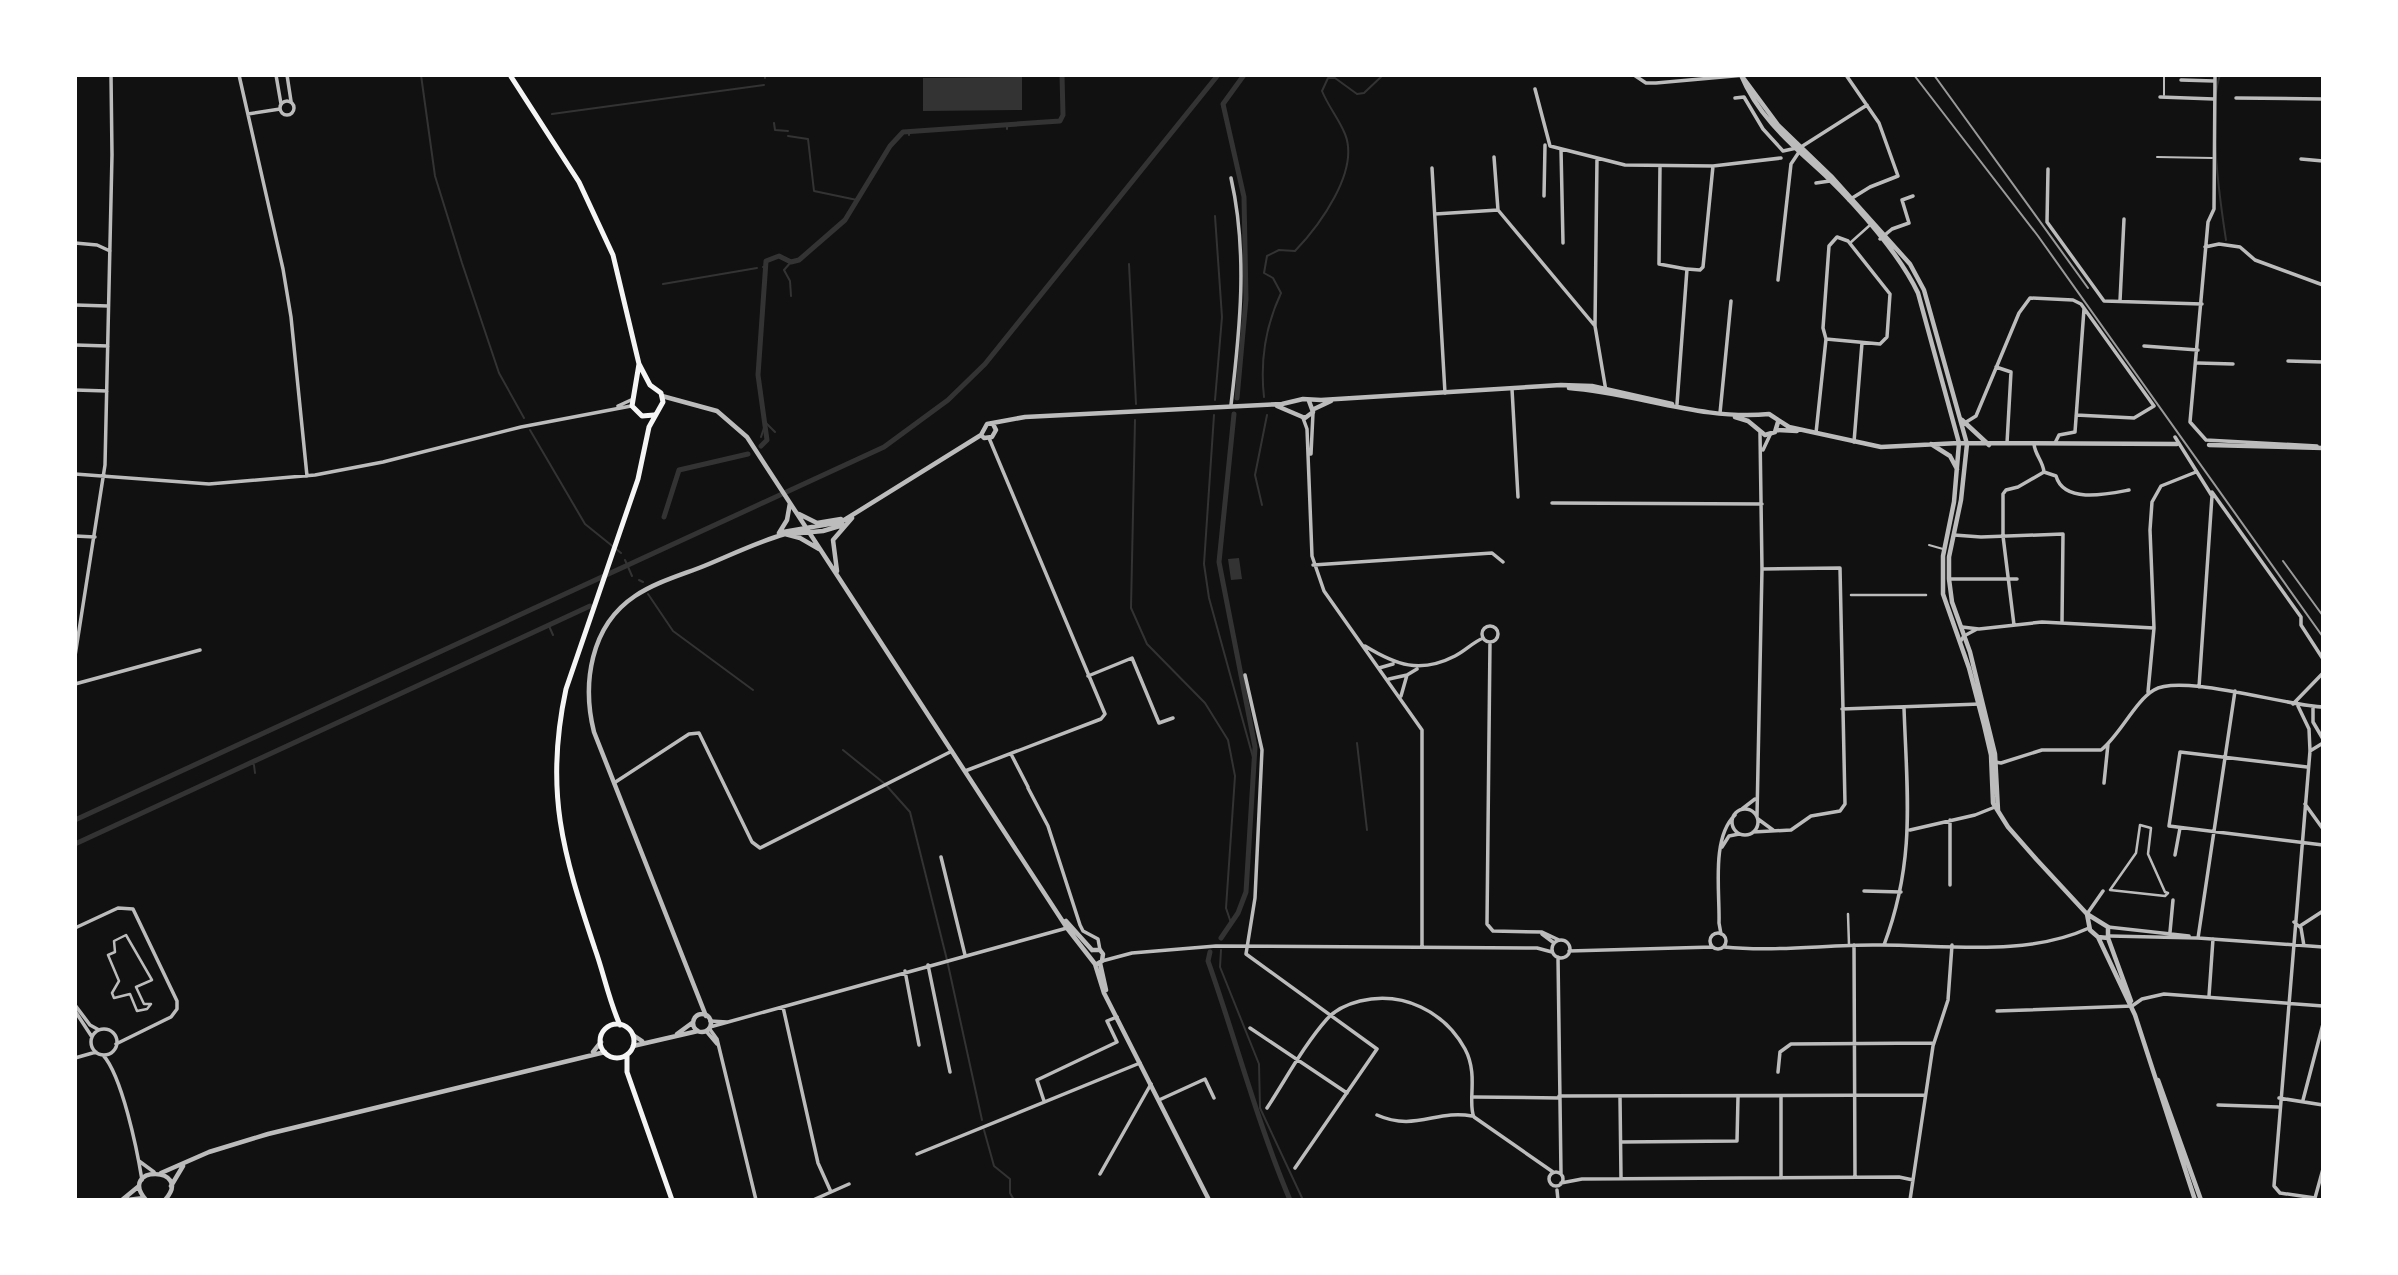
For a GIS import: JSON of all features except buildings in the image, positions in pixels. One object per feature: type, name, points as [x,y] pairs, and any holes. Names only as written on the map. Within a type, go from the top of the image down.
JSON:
[{"type":"main road","points":[[510,75],[571,167],[601,226],[619,274],[639,364],[650,385],[662,396],[662,407],[654,415],[647,433],[643,460],[566,689],[559,724],[555,793],[560,836],[613,1008],[620,1025],[633,1035],[634,1046],[627,1055],[627,1072],[672,1200]]},
{"type":"main road","points":[[639,364],[637,388],[631,403],[642,416],[647,433]]},
{"type":"main road","points":[[637,388],[650,385]]},
{"type":"main road","points":[[642,416],[654,415]]},
{"type":"main road","points":[[613,1008],[609,1027],[601,1042],[605,1052],[615,1058],[627,1072]]},
{"type":"main road","points":[[609,1027],[620,1025]]},
{"type":"main road","points":[[615,1058],[627,1055]]},
{"type":"street","points":[[75,656],[104,477],[111,241],[111,75]]},
{"type":"street","points":[[239,75],[291,317],[307,476]]},
{"type":"street","points":[[276,75],[280,109],[284,115],[292,114],[295,107],[291,101],[287,75]]},
{"type":"street","points":[[1634,75],[1638,80],[1656,83],[1743,76],[1764,116],[1850,200],[1882,237],[1907,271],[1919,293],[1959,443],[1950,534],[1949,579],[1952,602],[1965,636],[1996,764],[1997,808]]},
{"type":"street","points":[[1846,75],[1879,123],[1898,176],[1850,200]]},
{"type":"street","points":[[2181,80],[2215,78],[2214,209],[2208,222],[2205,247],[2198,363],[2190,419],[2205,439],[2302,443],[2321,448]]},
{"type":"street","points":[[1535,89],[1550,146],[1625,165],[1713,166],[1781,158]]},
{"type":"street","points":[[1735,98],[1744,97],[1763,129],[1783,151],[1799,149],[1867,105]]},
{"type":"street","points":[[2162,98],[2215,99]]},
{"type":"street","points":[[2236,98],[2323,99]]},
{"type":"street","points":[[281,104],[291,101]]},
{"type":"street","points":[[248,114],[280,109]]},
{"type":"street","points":[[1544,196],[1545,145]]},
{"type":"street","points":[[1561,149],[1563,243]]},
{"type":"street","points":[[1799,149],[1850,200],[1869,226],[1910,264],[1924,290],[1967,444],[1961,500],[1944,549],[1943,594],[1981,703],[1997,808],[2035,857],[2087,914],[2097,921],[2108,927],[2170,932],[2198,938]]},
{"type":"street","points":[[1778,280],[1790,166],[1799,149]]},
{"type":"street","points":[[1494,158],[1497,210],[1595,326]]},
{"type":"street","points":[[1597,158],[1595,326],[1606,391]]},
{"type":"street","points":[[2301,159],[2323,160]]},
{"type":"street","points":[[1660,166],[1659,264],[1700,270],[1703,267],[1713,166]]},
{"type":"street","points":[[1432,168],[1445,393]]},
{"type":"street","points":[[2048,169],[2047,222],[2104,301],[2202,304]]},
{"type":"street","points":[[1231,178],[1240,220],[1241,251],[1241,299],[1231,405]]},
{"type":"street","points":[[1816,183],[1830,181]]},
{"type":"street","points":[[1882,237],[1909,223],[1902,200],[1913,196]]},
{"type":"street","points":[[1435,214],[1497,210]]},
{"type":"street","points":[[2120,301],[2124,219]]},
{"type":"street","points":[[1850,243],[1869,226]]},
{"type":"street","points":[[1814,432],[1826,339],[1823,328],[1829,246],[1837,237],[1846,238],[1891,297],[1886,340],[1880,344],[1826,339]]},
{"type":"street","points":[[97,245],[111,241]]},
{"type":"street","points":[[75,243],[97,245],[110,251]]},
{"type":"street","points":[[2205,247],[2219,244],[2240,247],[2256,260],[2323,285]]},
{"type":"street","points":[[1674,404],[1687,269]]},
{"type":"street","points":[[1963,424],[1976,416],[2023,304],[2030,298],[2073,300],[2084,307],[2154,407],[2134,418],[2076,415]]},
{"type":"street","points":[[1723,414],[1731,302]]},
{"type":"street","points":[[75,305],[109,306]]},
{"type":"street","points":[[2055,444],[2059,435],[2074,434],[2084,307]]},
{"type":"street","points":[[1854,442],[1862,343]]},
{"type":"street","points":[[75,345],[108,346]]},
{"type":"street","points":[[2144,346],[2199,350]]},
{"type":"street","points":[[2288,361],[2323,362]]},
{"type":"street","points":[[2198,363],[2233,364]]},
{"type":"street","points":[[1996,367],[2011,372],[2007,445]]},
{"type":"street","points":[[776,536],[841,522],[981,435],[984,427],[1016,418],[1579,385],[1723,414],[1748,421],[1759,431],[1770,435]]},
{"type":"street","points":[[1512,389],[1518,497]]},
{"type":"street","points":[[75,390],[107,391]]},
{"type":"street","points":[[662,396],[706,407],[734,423],[747,437],[1067,928],[1090,952],[1113,956]]},
{"type":"street","points":[[1303,418],[1341,398]]},
{"type":"street","points":[[1309,400],[1313,411],[1310,463]]},
{"type":"street","points":[[662,407],[680,402]]},
{"type":"street","points":[[1296,414],[1297,402]]},
{"type":"street","points":[[75,474],[209,484],[307,476],[383,462],[631,403]]},
{"type":"street","points":[[1273,404],[1303,418],[1307,429],[1313,565],[1324,591],[1420,724],[1424,737],[1422,947]]},
{"type":"street","points":[[1723,414],[1759,417],[1769,414],[1778,421],[1814,432],[1886,447],[1959,443],[2177,444]]},
{"type":"street","points":[[1753,832],[1757,818],[1762,569],[1763,452],[1759,417]]},
{"type":"street","points":[[1763,452],[1770,435],[1776,430],[1778,421]]},
{"type":"street","points":[[1963,424],[1989,445]]},
{"type":"street","points":[[965,771],[1103,718],[1104,711],[989,438],[994,426]]},
{"type":"street","points":[[1776,430],[1814,432]]},
{"type":"street","points":[[981,435],[989,438]]},
{"type":"street","points":[[2175,437],[2301,617],[2301,625],[2323,659]]},
{"type":"street","points":[[1931,444],[1950,456],[1957,472]]},
{"type":"street","points":[[2034,444],[2043,460],[2043,472]]},
{"type":"street","points":[[2209,445],[2321,448]]},
{"type":"street","points":[[2014,625],[2003,536],[2003,494],[2043,472],[2056,476],[2059,485],[2067,491],[2087,495],[2129,490]]},
{"type":"street","points":[[2148,694],[2154,628],[2150,530],[2152,502],[2161,486],[2197,472]]},
{"type":"street","points":[[2199,687],[2211,491]]},
{"type":"street","points":[[776,536],[787,520],[790,502]]},
{"type":"street","points":[[1552,503],[1762,504]]},
{"type":"street","points":[[797,513],[817,523],[842,519],[861,511]]},
{"type":"street","points":[[838,575],[832,544],[836,533],[861,511]]},
{"type":"street","points":[[756,1200],[719,1049],[594,732],[588,699],[591,662],[611,619],[625,604],[649,588],[776,536],[847,523]]},
{"type":"street","points":[[785,534],[808,541],[822,551]]},
{"type":"street","points":[[1950,534],[2063,534],[2062,622]]},
{"type":"street","points":[[75,536],[95,537]]},
{"type":"street","points":[[1313,565],[1492,553],[1503,562]]},
{"type":"street","points":[[1721,849],[1729,836],[1791,830],[1811,816],[1840,811],[1845,807],[1840,568],[1762,569]]},
{"type":"street","points":[[1949,579],[2017,579]]},
{"type":"street","points":[[1851,595],[1926,595]]},
{"type":"street","points":[[1962,627],[1979,629],[2062,622],[2154,628]]},
{"type":"street","points":[[1387,678],[1393,680],[1419,667],[1449,659],[1483,636],[1488,627],[1497,630],[1497,639],[1490,642]]},
{"type":"street","points":[[1960,642],[1965,636],[1979,629]]},
{"type":"street","points":[[1483,636],[1490,642]]},
{"type":"street","points":[[1490,642],[1487,924],[1498,932],[1537,932],[1582,949]]},
{"type":"street","points":[[1361,644],[1395,664]]},
{"type":"street","points":[[75,684],[200,650]]},
{"type":"street","points":[[1088,676],[1132,658],[1160,723],[1173,718]]},
{"type":"street","points":[[1379,668],[1395,664],[1419,667]]},
{"type":"street","points":[[2296,705],[2323,673]]},
{"type":"street","points":[[1245,675],[1262,750],[1255,898],[1245,946],[1246,954],[1253,962],[1377,1049],[1295,1168]]},
{"type":"street","points":[[1401,698],[1407,675]]},
{"type":"street","points":[[2151,680],[2161,686],[2235,691],[2296,705],[2323,707]]},
{"type":"street","points":[[1996,764],[2042,750],[2101,750],[2148,694],[2161,686]]},
{"type":"street","points":[[2198,938],[2235,691]]},
{"type":"street","points":[[1842,709],[1981,703]]},
{"type":"street","points":[[2296,705],[2309,729],[2309,751],[2278,1107],[2275,1191],[2315,1199],[2323,1169]]},
{"type":"street","points":[[2309,751],[2323,741],[2313,722],[2313,707]]},
{"type":"street","points":[[1884,945],[1901,892],[1910,830],[1904,708]]},
{"type":"street","points":[[614,783],[695,732],[702,736],[756,848],[763,848],[952,751]]},
{"type":"street","points":[[2104,783],[2109,743]]},
{"type":"street","points":[[2101,750],[2106,757]]},
{"type":"street","points":[[2307,767],[2179,753],[2169,826],[2323,845]]},
{"type":"street","points":[[1011,754],[1048,825],[1083,931],[1098,939],[1101,952],[1100,973],[1117,1017],[1209,1200]]},
{"type":"street","points":[[1991,758],[1996,764]]},
{"type":"street","points":[[1739,948],[1726,941],[1718,923],[1721,849],[1723,833],[1735,815],[1756,797]]},
{"type":"street","points":[[2304,802],[2323,829]]},
{"type":"street","points":[[1910,830],[1997,808]]},
{"type":"street","points":[[1741,810],[1751,811],[1775,831]]},
{"type":"street","points":[[1735,815],[1733,824],[1740,834]]},
{"type":"street","points":[[1950,820],[1950,885]]},
{"type":"street","points":[[2140,825],[2151,828],[2148,854],[2168,893],[2165,896],[2110,890],[2136,853],[2140,825]]},
{"type":"street","points":[[2175,855],[2180,828]]},
{"type":"street","points":[[942,857],[965,955]]},
{"type":"street","points":[[1864,891],[1901,892]]},
{"type":"street","points":[[2087,914],[2103,891]]},
{"type":"street","points":[[2170,932],[2173,900]]},
{"type":"street","points":[[75,928],[118,908],[133,909],[177,1004],[173,1015],[124,1038],[116,1044],[112,1052],[111,1064],[138,1159],[145,1199],[125,1200]]},
{"type":"street","points":[[2300,926],[2323,911]]},
{"type":"street","points":[[1848,914],[1854,1044],[1855,1177]]},
{"type":"street","points":[[2087,914],[2090,925],[2132,1006]]},
{"type":"street","points":[[1060,915],[1090,952],[1090,961],[1099,963],[1113,956],[1182,948],[1245,946],[1537,948],[1561,957]]},
{"type":"street","points":[[1562,1183],[1558,1161],[1560,965],[1561,957],[1569,951],[1851,945],[2015,946],[2097,921]]},
{"type":"street","points":[[2294,922],[2300,926],[2304,946]]},
{"type":"street","points":[[1692,948],[1710,942],[1718,923]]},
{"type":"street","points":[[2108,927],[2112,952],[2157,1079],[2195,1200]]},
{"type":"street","points":[[634,1046],[736,1021],[905,971],[1067,928]]},
{"type":"street","points":[[1537,932],[1553,944]]},
{"type":"street","points":[[1714,934],[1721,934]]},
{"type":"street","points":[[126,935],[152,980],[136,987],[144,1004],[150,1002],[147,1008],[136,1011],[130,994],[114,998],[112,993],[119,981],[108,955],[115,952],[114,941],[126,935]]},
{"type":"street","points":[[2097,936],[2198,938],[2323,947]]},
{"type":"street","points":[[2112,952],[2118,936]]},
{"type":"street","points":[[2209,996],[2213,939]]},
{"type":"street","points":[[1537,948],[1559,940]]},
{"type":"street","points":[[1724,947],[1726,941]]},
{"type":"street","points":[[1710,942],[1713,947]]},
{"type":"street","points":[[1552,952],[1553,944]]},
{"type":"street","points":[[1910,1200],[1934,1043],[1948,1000],[1952,945]]},
{"type":"street","points":[[1569,946],[1569,951]]},
{"type":"street","points":[[928,965],[950,1072]]},
{"type":"street","points":[[905,971],[919,1045]]},
{"type":"street","points":[[1997,1011],[2132,1006],[2159,994],[2323,1006]]},
{"type":"street","points":[[671,1037],[693,1022],[697,1016],[699,995]]},
{"type":"street","points":[[1267,1108],[1330,1016],[1350,1004],[1382,998],[1404,1000],[1427,1010],[1448,1026],[1466,1052],[1474,1077],[1474,1117]]},
{"type":"street","points":[[75,1004],[90,1025],[124,1038]]},
{"type":"street","points":[[783,1007],[818,1163],[831,1192]]},
{"type":"street","points":[[75,1011],[92,1037],[96,1052]]},
{"type":"street","points":[[697,1016],[706,1016]]},
{"type":"street","points":[[1044,1102],[1037,1080],[1117,1042],[1107,1021],[1117,1017]]},
{"type":"street","points":[[693,1022],[698,1031]]},
{"type":"street","points":[[2304,1100],[2323,1024]]},
{"type":"street","points":[[1250,1028],[1347,1093]]},
{"type":"street","points":[[92,1037],[99,1030]]},
{"type":"street","points":[[633,1035],[646,1041]]},
{"type":"street","points":[[116,1037],[116,1044]]},
{"type":"street","points":[[588,1056],[601,1042]]},
{"type":"street","points":[[1778,1072],[1780,1052],[1789,1045],[1934,1043]]},
{"type":"street","points":[[82,1055],[92,1045]]},
{"type":"street","points":[[75,1058],[96,1052],[111,1064]]},
{"type":"street","points":[[103,1055],[112,1052]]},
{"type":"street","points":[[138,1159],[154,1172],[161,1173],[268,1134],[605,1052]]},
{"type":"street","points":[[916,1154],[1140,1063]]},
{"type":"street","points":[[1159,1100],[1205,1079],[1214,1098]]},
{"type":"street","points":[[2157,1079],[2162,1084],[2202,1200]]},
{"type":"street","points":[[1100,1174],[1151,1084]]},
{"type":"street","points":[[1474,1097],[1925,1095]]},
{"type":"street","points":[[1620,1097],[1621,1178]]},
{"type":"street","points":[[1621,1142],[1737,1141],[1738,1097]]},
{"type":"street","points":[[1781,1097],[1781,1178]]},
{"type":"street","points":[[2279,1098],[2323,1105]]},
{"type":"street","points":[[2218,1105],[2278,1107]]},
{"type":"street","points":[[1377,1115],[1412,1124],[1453,1113],[1474,1117],[1540,1164],[1578,1180]]},
{"type":"street","points":[[165,1200],[188,1161]]},
{"type":"street","points":[[1549,1182],[1558,1161]]},
{"type":"street","points":[[1540,1164],[1549,1182],[1555,1186],[1578,1180],[1621,1178],[1855,1177],[1913,1180]]},
{"type":"street","points":[[125,1200],[154,1172]]},
{"type":"street","points":[[161,1173],[171,1186]]},
{"type":"street","points":[[813,1200],[849,1184]]},
{"type":"street","points":[[1557,1190],[1558,1200]]},
{"type":"lane","points":[[2162,98],[2164,75]]},
{"type":"lane","points":[[2157,157],[2214,158]]},
{"type":"lane","points":[[1929,545],[1944,549]]},
{"type":"shaded area","points":[[1022,77],[1022,110],[923,111],[923,78]]},
{"type":"shaded area","points":[[1239,558],[1242,579],[1231,580],[1228,559]]},
{"type":"waterway","points":[[421,75],[435,176],[499,373],[524,418]]},
{"type":"waterway","points":[[761,446],[767,440],[758,375],[766,261],[779,256],[791,262],[799,260],[845,220],[890,146],[903,132],[1060,121],[1063,115],[1062,75]]},
{"type":"waterway","points":[[75,820],[884,447],[948,400],[985,364],[1218,75]]},
{"type":"waterway","points":[[1237,398],[1246,299],[1244,197],[1223,104],[1244,75]]},
{"type":"waterway","points":[[1264,397],[1265,344],[1281,293],[1273,278],[1264,273],[1267,256],[1279,250],[1295,251],[1305,240],[1335,197],[1347,164],[1345,134],[1322,91],[1328,78],[1335,78],[1357,94],[1364,93],[1383,75]]},
{"type":"waterway","points":[[2220,75],[2216,91],[2215,133],[2226,240]]},
{"type":"waterway","points":[[552,114],[764,85]]},
{"type":"waterway","points":[[774,123],[775,130],[788,131]]},
{"type":"waterway","points":[[788,136],[808,139],[814,191],[857,200]]},
{"type":"waterway","points":[[1215,216],[1222,317],[1215,400]]},
{"type":"waterway","points":[[791,262],[784,270],[790,281],[791,296]]},
{"type":"waterway","points":[[1129,264],[1136,404]]},
{"type":"waterway","points":[[663,284],[757,268]]},
{"type":"waterway","points":[[1221,938],[1238,913],[1246,892],[1255,747],[1219,562],[1234,414]]},
{"type":"waterway","points":[[1214,415],[1204,564],[1209,598],[1254,761]]},
{"type":"waterway","points":[[1262,505],[1255,475],[1267,415]]},
{"type":"waterway","points":[[1135,420],[1131,608],[1147,644],[1205,703],[1228,740],[1235,776],[1226,908],[1231,923]]},
{"type":"waterway","points":[[764,421],[775,432]]},
{"type":"waterway","points":[[761,437],[765,425]]},
{"type":"waterway","points":[[530,430],[585,524],[621,553]]},
{"type":"waterway","points":[[664,517],[679,470],[748,454]]},
{"type":"waterway","points":[[625,560],[632,576]]},
{"type":"waterway","points":[[639,580],[643,582]]},
{"type":"waterway","points":[[648,594],[673,631],[753,690]]},
{"type":"waterway","points":[[75,844],[590,606]]},
{"type":"waterway","points":[[549,626],[553,635]]},
{"type":"waterway","points":[[1357,743],[1367,830]]},
{"type":"waterway","points":[[843,750],[885,784],[910,812],[947,960],[982,1120]]},
{"type":"waterway","points":[[254,765],[255,773]]},
{"type":"waterway","points":[[1221,950],[1220,967],[1259,1064],[1260,1108],[1303,1200]]},
{"type":"waterway","points":[[1210,952],[1208,961],[1267,1141],[1290,1200]]},
{"type":"waterway","points":[[984,1130],[994,1166],[1010,1179],[1010,1193],[1014,1200]]},
{"type":"railway","points":[[1914,75],[2038,236],[2323,637]]},
{"type":"railway","points":[[1934,75],[2088,288]]},
{"type":"railway","points":[[2283,561],[2323,616]]}]
